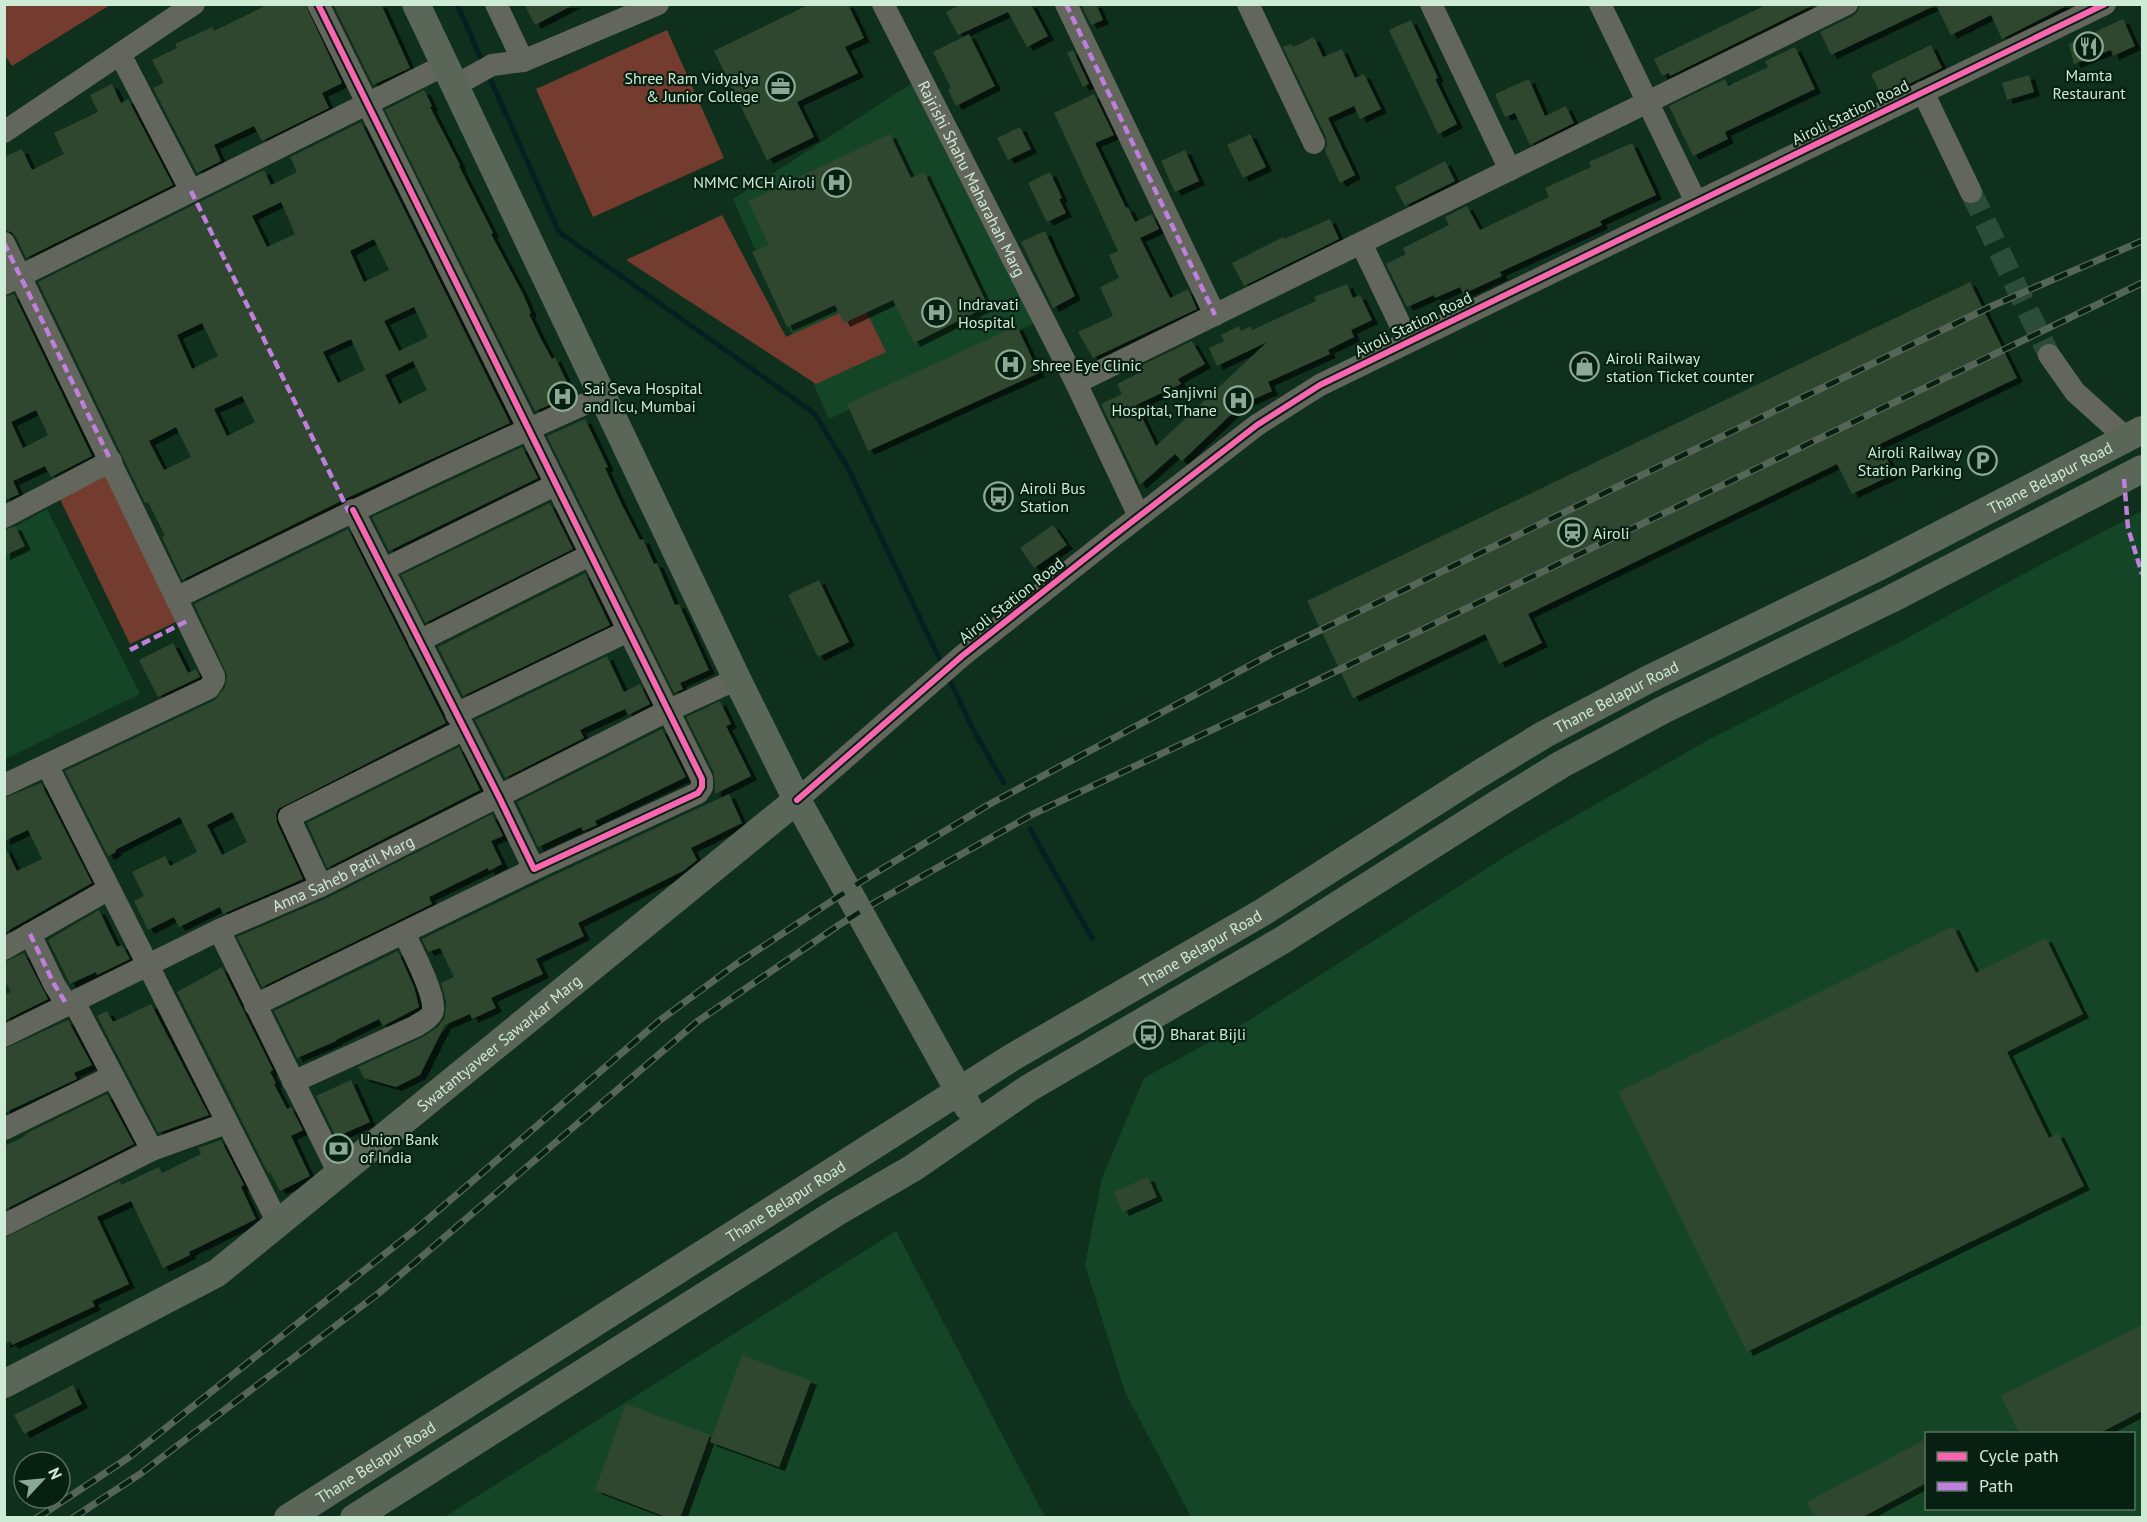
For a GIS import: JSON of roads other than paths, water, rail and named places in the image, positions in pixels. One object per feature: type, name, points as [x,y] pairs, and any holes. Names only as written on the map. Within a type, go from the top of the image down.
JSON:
[{"type":"main road","points":[[416,4],[454,77],[796,800],[977,1123]]},
{"type":"main road","name":"Thane Belapur Road","points":[[288,1518],[1011,1058],[1263,912],[1545,734],[1647,680],[1994,508],[2134,434]]},
{"type":"main road","name":"Thane Belapur Road","points":[[354,1518],[837,1212],[914,1168],[1029,1088],[1281,941],[1562,764],[1663,710],[1891,599],[2142,469]]},
{"type":"main road","name":"Swatantyaveer Sawarkar Marg","points":[[4,1384],[217,1273],[796,800]]},
{"type":"street","points":[[4,132],[195,4]]},
{"type":"street","points":[[255,1005],[534,869],[698,793],[702,787],[702,779],[318,4]]},
{"type":"street","points":[[496,4],[523,61]]},
{"type":"street","points":[[12,280],[368,103],[492,65],[523,61],[658,4]]},
{"type":"street","points":[[1066,4],[1215,315]]},
{"type":"street","points":[[1248,4],[1314,143]]},
{"type":"street","points":[[1431,4],[1510,170]]},
{"type":"street","points":[[1600,4],[1696,202]]},
{"type":"street","points":[[1076,383],[1847,4]]},
{"type":"street","name":"Airoli Station Road","points":[[962,656],[1257,425],[1320,385],[2105,4]]},
{"type":"street","name":"Rajrishi Shahu Maharahah Marg","points":[[886,5],[1076,383],[1139,516]]},
{"type":"street","points":[[120,54],[190,191]]},
{"type":"street","points":[[1923,92],[1971,192]]},
{"type":"street","points":[[4,243],[12,280],[111,461],[214,676],[213,684],[209,688],[4,785]]},
{"type":"street","points":[[1361,243],[1408,341]]},
{"type":"street","points":[[2049,355],[2075,392],[2134,434]]},
{"type":"street","points":[[176,598],[353,510],[603,396]]},
{"type":"street","points":[[4,517],[111,461]]},
{"type":"street","points":[[384,569],[555,484]]},
{"type":"street","points":[[353,510],[534,869]]},
{"type":"street","points":[[419,641],[590,555]]},
{"type":"street","points":[[321,886],[289,817],[628,631]]},
{"type":"street","name":"Swatantyaveer Sawarkar Marg","points":[[796,800],[962,656]]},
{"type":"street","name":"Anna Saheb Patil Marg","points":[[4,1036],[219,930],[321,886],[667,711],[737,679]]},
{"type":"street","points":[[47,765],[278,1223]]},
{"type":"street","points":[[4,949],[109,889]]},
{"type":"street","points":[[219,930],[339,1174]]},
{"type":"street","points":[[293,1082],[416,1026],[430,1017],[433,1011],[432,995],[404,933]]},
{"type":"street","points":[[30,934],[54,984],[71,1004],[152,1150]]},
{"type":"street","points":[[4,1129],[113,1076]]},
{"type":"street","points":[[4,1225],[152,1150],[227,1124]]},
{"type":"waterway","points":[[457,4],[483,63]]},
{"type":"waterway","points":[[488,74],[559,232],[814,413],[847,466],[942,664]]},
{"type":"waterway","points":[[947,675],[974,731],[1004,783]]},
{"type":"waterway","points":[[1030,829],[1092,938]]},
{"type":"tunnel","points":[[1971,192],[2049,355]]},
{"type":"railway","points":[[37,1518],[128,1458],[420,1226],[659,1021],[735,965],[862,881],[988,805],[1277,651],[1992,306],[2142,241]]},
{"type":"railway","points":[[73,1518],[140,1474],[379,1293],[698,1021],[876,902],[1033,814],[1297,690],[2142,283]]},
{"type":"place","name":"Mamta Restaurant","points":[[2089,47]]},
{"type":"place","name":"Shree Ram Vidyalya & Junior College","points":[[780,87]]},
{"type":"place","name":"NMMC MCH Airoli","points":[[836,182]]},
{"type":"place","name":"Indravati Hospital","points":[[937,313]]},
{"type":"place","name":"Shree Eye Clinic","points":[[1011,365]]},
{"type":"place","name":"Airoli Railway station Ticket counter","points":[[1585,367]]},
{"type":"place","name":"Sai Seva Hospital and Icu, Mumbai","points":[[563,397]]},
{"type":"place","name":"Sanjivni Hospital, Thane","points":[[1238,401]]},
{"type":"place","name":"Airoli Railway Station Parking","points":[[1983,461]]},
{"type":"place","name":"Airoli Bus Station","points":[[999,497]]},
{"type":"place","name":"Airoli","points":[[1572,533]]},
{"type":"place","name":"Bharat Bijli","points":[[1149,1034]]},
{"type":"place","name":"Union Bank of India","points":[[339,1148]]}]
